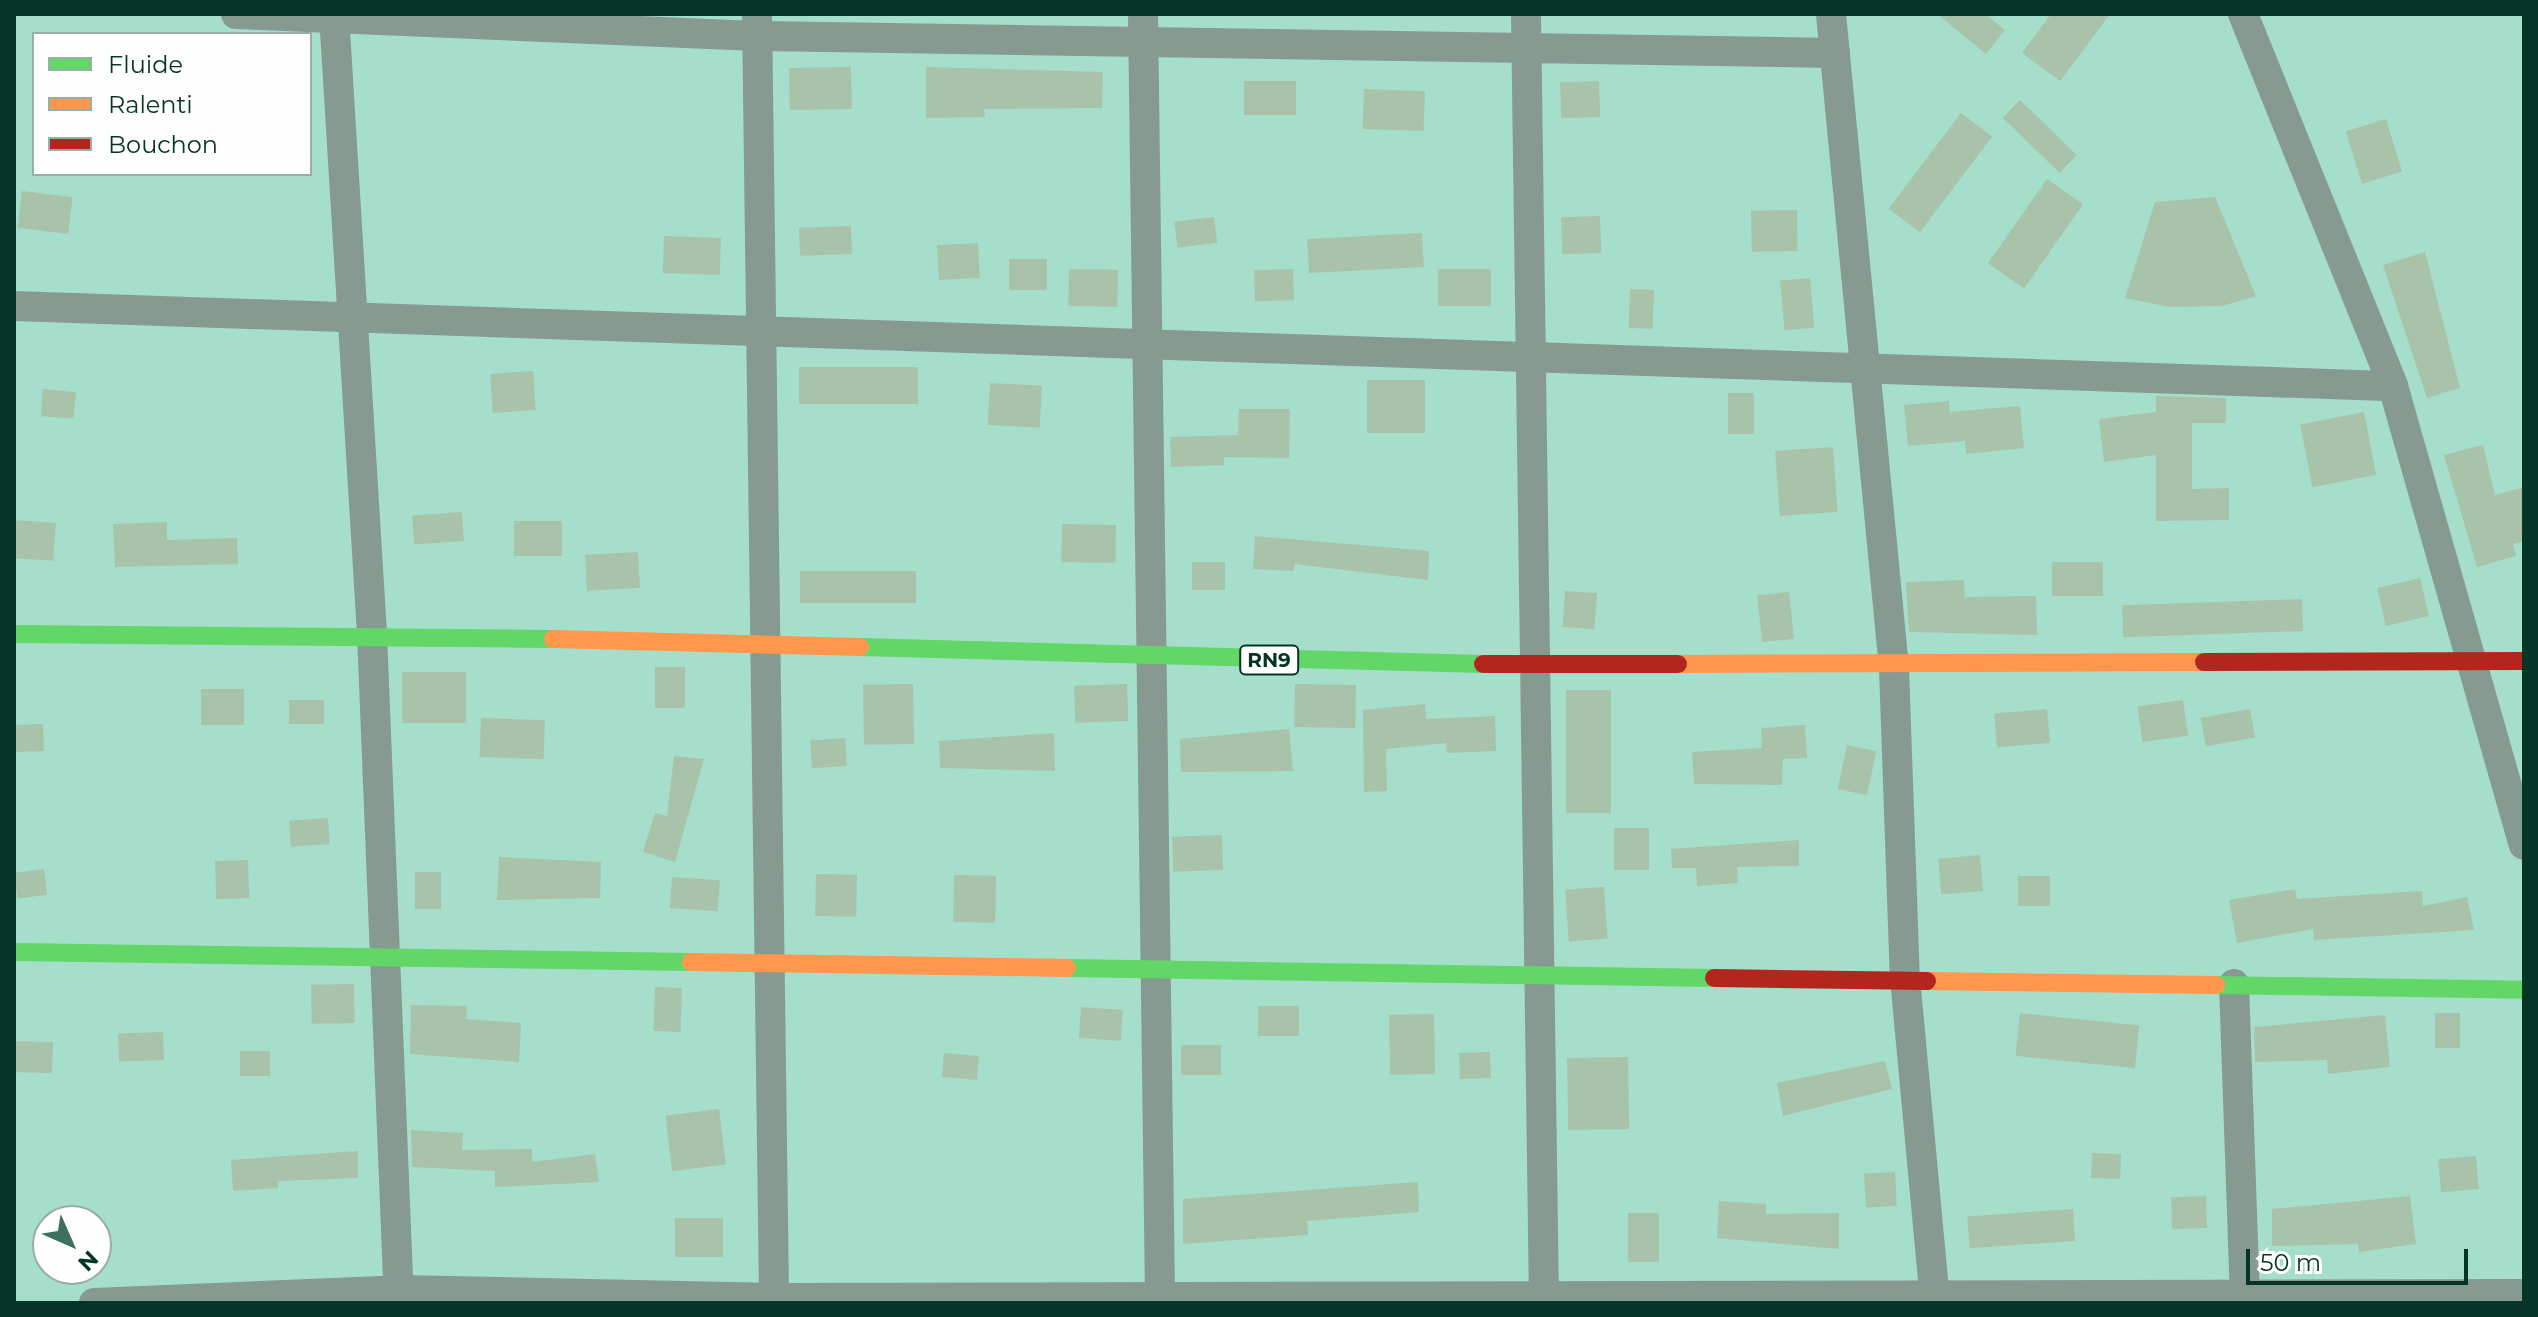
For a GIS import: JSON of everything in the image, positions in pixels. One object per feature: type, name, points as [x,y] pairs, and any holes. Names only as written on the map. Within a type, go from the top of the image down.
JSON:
[{"type":"street","points":[[236,14],[757,25],[1143,28],[1527,46],[1835,53]]},
{"type":"street","points":[[1526,14],[1527,360],[1535,665],[1544,1299]]},
{"type":"street","points":[[1831,14],[1861,363],[1894,668],[1905,978],[1935,1299]]},
{"type":"street","points":[[2243,14],[2393,386],[2524,845]]},
{"type":"street","points":[[334,15],[372,634],[379,955],[399,1297]]},
{"type":"street","points":[[757,25],[774,1300]]},
{"type":"street","points":[[1143,28],[1150,657],[1158,965],[1160,1298]]},
{"type":"street","points":[[14,306],[761,335],[1147,341],[1527,360],[1861,363],[2393,386]]},
{"type":"street","name":"RN9","points":[[14,634],[372,634],[765,649],[1535,665],[1894,668],[2524,661]]},
{"type":"street","points":[[14,952],[769,958],[2524,990]]},
{"type":"street","points":[[2234,984],[2245,1299]]},
{"type":"street","points":[[94,1303],[399,1297],[774,1300],[2245,1299],[2524,1294]]},
{"type":"building","points":[[1937,14],[1985,14],[2005,30],[1986,54]]},
{"type":"building","points":[[2051,14],[2110,14],[2060,81],[2022,53]]},
{"type":"building","points":[[851,67],[852,109],[790,110],[789,68]]},
{"type":"building","points":[[926,67],[1103,72],[1102,108],[984,109],[985,117],[926,118]]},
{"type":"building","points":[[1244,81],[1296,81],[1296,115],[1244,115]]},
{"type":"building","points":[[1599,81],[1600,117],[1561,118],[1560,82]]},
{"type":"building","points":[[1364,89],[1425,91],[1424,131],[1363,129]]},
{"type":"building","points":[[2020,100],[2077,155],[2059,173],[2003,118]]},
{"type":"building","points":[[1961,113],[1992,136],[1920,232],[1889,209]]},
{"type":"building","points":[[2386,119],[2402,172],[2362,184],[2346,131]]},
{"type":"building","points":[[2047,179],[2083,204],[2024,289],[1988,263]]},
{"type":"building","points":[[22,191],[73,197],[68,234],[17,228]]},
{"type":"building","points":[[2215,197],[2256,296],[2222,306],[2170,307],[2125,298],[2155,202]]},
{"type":"building","points":[[1797,210],[1798,251],[1752,252],[1751,211]]},
{"type":"building","points":[[1600,216],[1601,253],[1562,254],[1561,217]]},
{"type":"building","points":[[1214,217],[1217,243],[1177,248],[1174,222]]},
{"type":"building","points":[[851,226],[852,254],[800,256],[799,228]]},
{"type":"building","points":[[1422,233],[1424,267],[1309,273],[1307,239]]},
{"type":"building","points":[[664,236],[721,238],[720,275],[663,273]]},
{"type":"building","points":[[978,243],[980,278],[939,280],[937,245]]},
{"type":"building","points":[[2425,252],[2460,388],[2427,398],[2383,265]]},
{"type":"building","points":[[1009,259],[1047,259],[1047,290],[1009,290]]},
{"type":"building","points":[[1069,269],[1118,270],[1117,307],[1068,306]]},
{"type":"building","points":[[1293,269],[1294,300],[1255,301],[1254,270]]},
{"type":"building","points":[[1438,269],[1491,269],[1491,306],[1438,306]]},
{"type":"building","points":[[1810,278],[1814,328],[1784,330],[1780,281]]},
{"type":"building","points":[[1630,289],[1654,290],[1653,329],[1629,328]]},
{"type":"building","points":[[799,367],[918,367],[918,404],[799,404]]},
{"type":"building","points":[[533,371],[536,410],[493,413],[490,374]]},
{"type":"building","points":[[1367,380],[1425,380],[1425,433],[1367,433]]},
{"type":"building","points":[[990,383],[1042,386],[1040,428],[988,425]]},
{"type":"building","points":[[43,389],[76,392],[74,419],[41,416]]},
{"type":"building","points":[[1728,393],[1754,393],[1754,434],[1728,434]]},
{"type":"building","points":[[2156,396],[2226,398],[2226,423],[2192,423],[2192,489],[2229,488],[2229,520],[2156,521],[2156,455],[2104,462],[2099,419],[2156,412]]},
{"type":"building","points":[[1949,401],[1950,412],[2020,406],[2024,448],[1966,454],[1965,441],[1908,446],[1904,405]]},
{"type":"building","points":[[1239,409],[1290,409],[1289,458],[1224,457],[1224,465],[1171,467],[1170,437],[1238,435]]},
{"type":"building","points":[[2364,412],[2376,475],[2312,487],[2300,424]]},
{"type":"building","points":[[2483,445],[2495,495],[2524,487],[2524,541],[2513,544],[2516,556],[2477,567],[2444,455]]},
{"type":"building","points":[[1833,447],[1838,512],[1780,516],[1775,451]]},
{"type":"building","points":[[462,512],[464,541],[414,544],[412,515]]},
{"type":"building","points":[[14,520],[56,523],[53,561],[14,558]]},
{"type":"building","points":[[514,521],[562,521],[562,556],[514,556]]},
{"type":"building","points":[[167,522],[167,540],[237,538],[238,564],[115,567],[113,524]]},
{"type":"building","points":[[1062,524],[1116,525],[1115,563],[1061,562]]},
{"type":"building","points":[[1255,536],[1429,551],[1428,580],[1294,564],[1294,571],[1253,569]]},
{"type":"building","points":[[638,552],[640,588],[587,591],[585,555]]},
{"type":"building","points":[[1192,562],[1225,562],[1225,590],[1192,590]]},
{"type":"building","points":[[2052,562],[2103,562],[2103,596],[2052,596]]},
{"type":"building","points":[[800,571],[916,571],[916,603],[800,603]]},
{"type":"building","points":[[2420,578],[2429,616],[2386,626],[2377,588]]},
{"type":"building","points":[[1964,580],[1965,597],[2036,596],[2037,635],[1909,632],[1906,582]]},
{"type":"building","points":[[1565,591],[1597,593],[1594,629],[1562,627]]},
{"type":"building","points":[[1789,592],[1794,639],[1762,642],[1757,595]]},
{"type":"building","points":[[2302,599],[2303,631],[2123,637],[2122,605]]},
{"type":"building","points":[[655,667],[685,667],[685,708],[655,708]]},
{"type":"building","points":[[402,672],[466,672],[466,723],[402,723]]},
{"type":"building","points":[[913,684],[914,744],[864,745],[863,685]]},
{"type":"building","points":[[1127,684],[1128,721],[1075,723],[1074,686]]},
{"type":"building","points":[[1295,684],[1356,685],[1355,728],[1294,727]]},
{"type":"building","points":[[201,689],[244,689],[244,725],[201,725]]},
{"type":"building","points":[[1566,690],[1611,690],[1611,813],[1566,813]]},
{"type":"building","points":[[289,700],[324,700],[324,724],[289,724]]},
{"type":"building","points":[[2183,700],[2188,736],[2142,742],[2137,706]]},
{"type":"building","points":[[1425,704],[1426,719],[1495,716],[1496,751],[1447,753],[1446,743],[1386,749],[1387,791],[1364,792],[1363,710]]},
{"type":"building","points":[[2047,709],[2050,743],[1997,747],[1994,714]]},
{"type":"building","points":[[2250,709],[2255,738],[2206,746],[2201,718]]},
{"type":"building","points":[[481,718],[545,720],[544,759],[480,757]]},
{"type":"building","points":[[43,724],[44,751],[15,752],[14,725]]},
{"type":"building","points":[[1805,725],[1807,758],[1783,759],[1782,785],[1694,784],[1692,752],[1762,748],[1761,728]]},
{"type":"building","points":[[1289,729],[1293,771],[1181,772],[1180,739]]},
{"type":"building","points":[[1054,733],[1055,771],[940,768],[939,741]]},
{"type":"building","points":[[845,738],[847,766],[812,768],[810,740]]},
{"type":"building","points":[[1847,745],[1876,751],[1867,795],[1838,789]]},
{"type":"building","points":[[674,756],[704,759],[675,862],[643,852],[655,813],[667,816]]},
{"type":"building","points":[[328,818],[330,844],[291,847],[289,821]]},
{"type":"building","points":[[1614,828],[1649,828],[1649,870],[1614,870]]},
{"type":"building","points":[[1222,835],[1223,870],[1173,872],[1172,837]]},
{"type":"building","points":[[1799,840],[1799,866],[1737,867],[1738,883],[1697,886],[1696,868],[1672,868],[1671,849]]},
{"type":"building","points":[[1980,855],[1983,891],[1941,895],[1938,859]]},
{"type":"building","points":[[499,857],[601,862],[600,898],[497,900]]},
{"type":"building","points":[[248,860],[249,898],[216,899],[215,861]]},
{"type":"building","points":[[44,869],[47,895],[17,898],[14,873]]},
{"type":"building","points":[[415,872],[441,872],[441,909],[415,909]]},
{"type":"building","points":[[816,874],[857,875],[856,917],[815,916]]},
{"type":"building","points":[[954,875],[996,876],[995,923],[953,922]]},
{"type":"building","points":[[2018,876],[2050,876],[2050,906],[2018,906]]},
{"type":"building","points":[[672,877],[720,880],[718,911],[670,908]]},
{"type":"building","points":[[1604,887],[1608,939],[1569,942],[1565,890]]},
{"type":"building","points":[[2295,889],[2297,899],[2422,891],[2423,906],[2467,897],[2474,930],[2314,940],[2313,929],[2237,943],[2229,900]]},
{"type":"building","points":[[354,984],[355,1023],[312,1024],[311,985]]},
{"type":"building","points":[[655,987],[682,988],[680,1032],[653,1031]]},
{"type":"building","points":[[411,1005],[467,1006],[466,1019],[521,1023],[519,1062],[410,1054]]},
{"type":"building","points":[[1258,1006],[1299,1006],[1299,1036],[1258,1036]]},
{"type":"building","points":[[1081,1007],[1123,1010],[1121,1041],[1079,1038]]},
{"type":"building","points":[[2020,1013],[2139,1026],[2135,1068],[2016,1056]]},
{"type":"building","points":[[2435,1013],[2460,1013],[2460,1048],[2435,1048]]},
{"type":"building","points":[[1434,1014],[1435,1074],[1390,1075],[1389,1015]]},
{"type":"building","points":[[2385,1015],[2390,1067],[2328,1074],[2327,1060],[2255,1062],[2254,1027]]},
{"type":"building","points":[[163,1032],[164,1060],[119,1062],[118,1034]]},
{"type":"building","points":[[15,1041],[53,1042],[52,1073],[14,1072]]},
{"type":"building","points":[[1181,1045],[1221,1045],[1221,1075],[1181,1075]]},
{"type":"building","points":[[240,1051],[270,1051],[270,1076],[240,1076]]},
{"type":"building","points":[[1490,1052],[1491,1078],[1460,1079],[1459,1053]]},
{"type":"building","points":[[944,1053],[979,1056],[977,1080],[942,1077]]},
{"type":"building","points":[[1628,1057],[1629,1129],[1568,1130],[1567,1058]]},
{"type":"building","points":[[1885,1061],[1892,1089],[1783,1116],[1777,1083]]},
{"type":"building","points":[[719,1109],[726,1165],[672,1171],[665,1116]]},
{"type":"building","points":[[411,1130],[463,1133],[462,1150],[532,1149],[532,1162],[595,1154],[599,1182],[495,1187],[495,1171],[412,1167]]},
{"type":"building","points":[[358,1151],[358,1178],[278,1181],[278,1188],[233,1191],[231,1160]]},
{"type":"building","points":[[2092,1153],[2121,1154],[2120,1179],[2091,1178]]},
{"type":"building","points":[[2476,1156],[2479,1189],[2441,1192],[2438,1159]]},
{"type":"building","points":[[1895,1172],[1897,1206],[1866,1208],[1864,1174]]},
{"type":"building","points":[[1418,1182],[1419,1212],[1307,1221],[1308,1235],[1183,1244],[1183,1199]]},
{"type":"building","points":[[2206,1196],[2207,1228],[2172,1229],[2171,1197]]},
{"type":"building","points":[[2410,1196],[2416,1244],[2359,1252],[2358,1244],[2272,1246],[2272,1209]]},
{"type":"building","points":[[1719,1201],[1766,1204],[1766,1214],[1839,1213],[1839,1249],[1717,1238]]},
{"type":"building","points":[[2073,1209],[2075,1241],[1969,1248],[1967,1216]]},
{"type":"building","points":[[1628,1213],[1659,1213],[1659,1262],[1628,1262]]},
{"type":"building","points":[[675,1218],[723,1218],[723,1257],[675,1257]]},
{"type":"traffic: fast","points":[[14,634],[553,639]]},
{"type":"traffic: fast","points":[[860,647],[1483,664]]},
{"type":"traffic: fast","points":[[14,952],[691,962]]},
{"type":"traffic: fast","points":[[1067,968],[1714,978]]},
{"type":"traffic: fast","points":[[2216,985],[2524,990]]},
{"type":"traffic: slow","points":[[553,639],[860,647]]},
{"type":"traffic: slow","points":[[1678,664],[2204,662]]},
{"type":"traffic: slow","points":[[691,962],[1067,968]]},
{"type":"traffic: slow","points":[[1927,981],[2216,985]]},
{"type":"traffic: jam","points":[[2204,662],[2524,661]]},
{"type":"traffic: jam","points":[[1483,664],[1678,664]]},
{"type":"traffic: jam","points":[[1714,978],[1927,981]]}]
